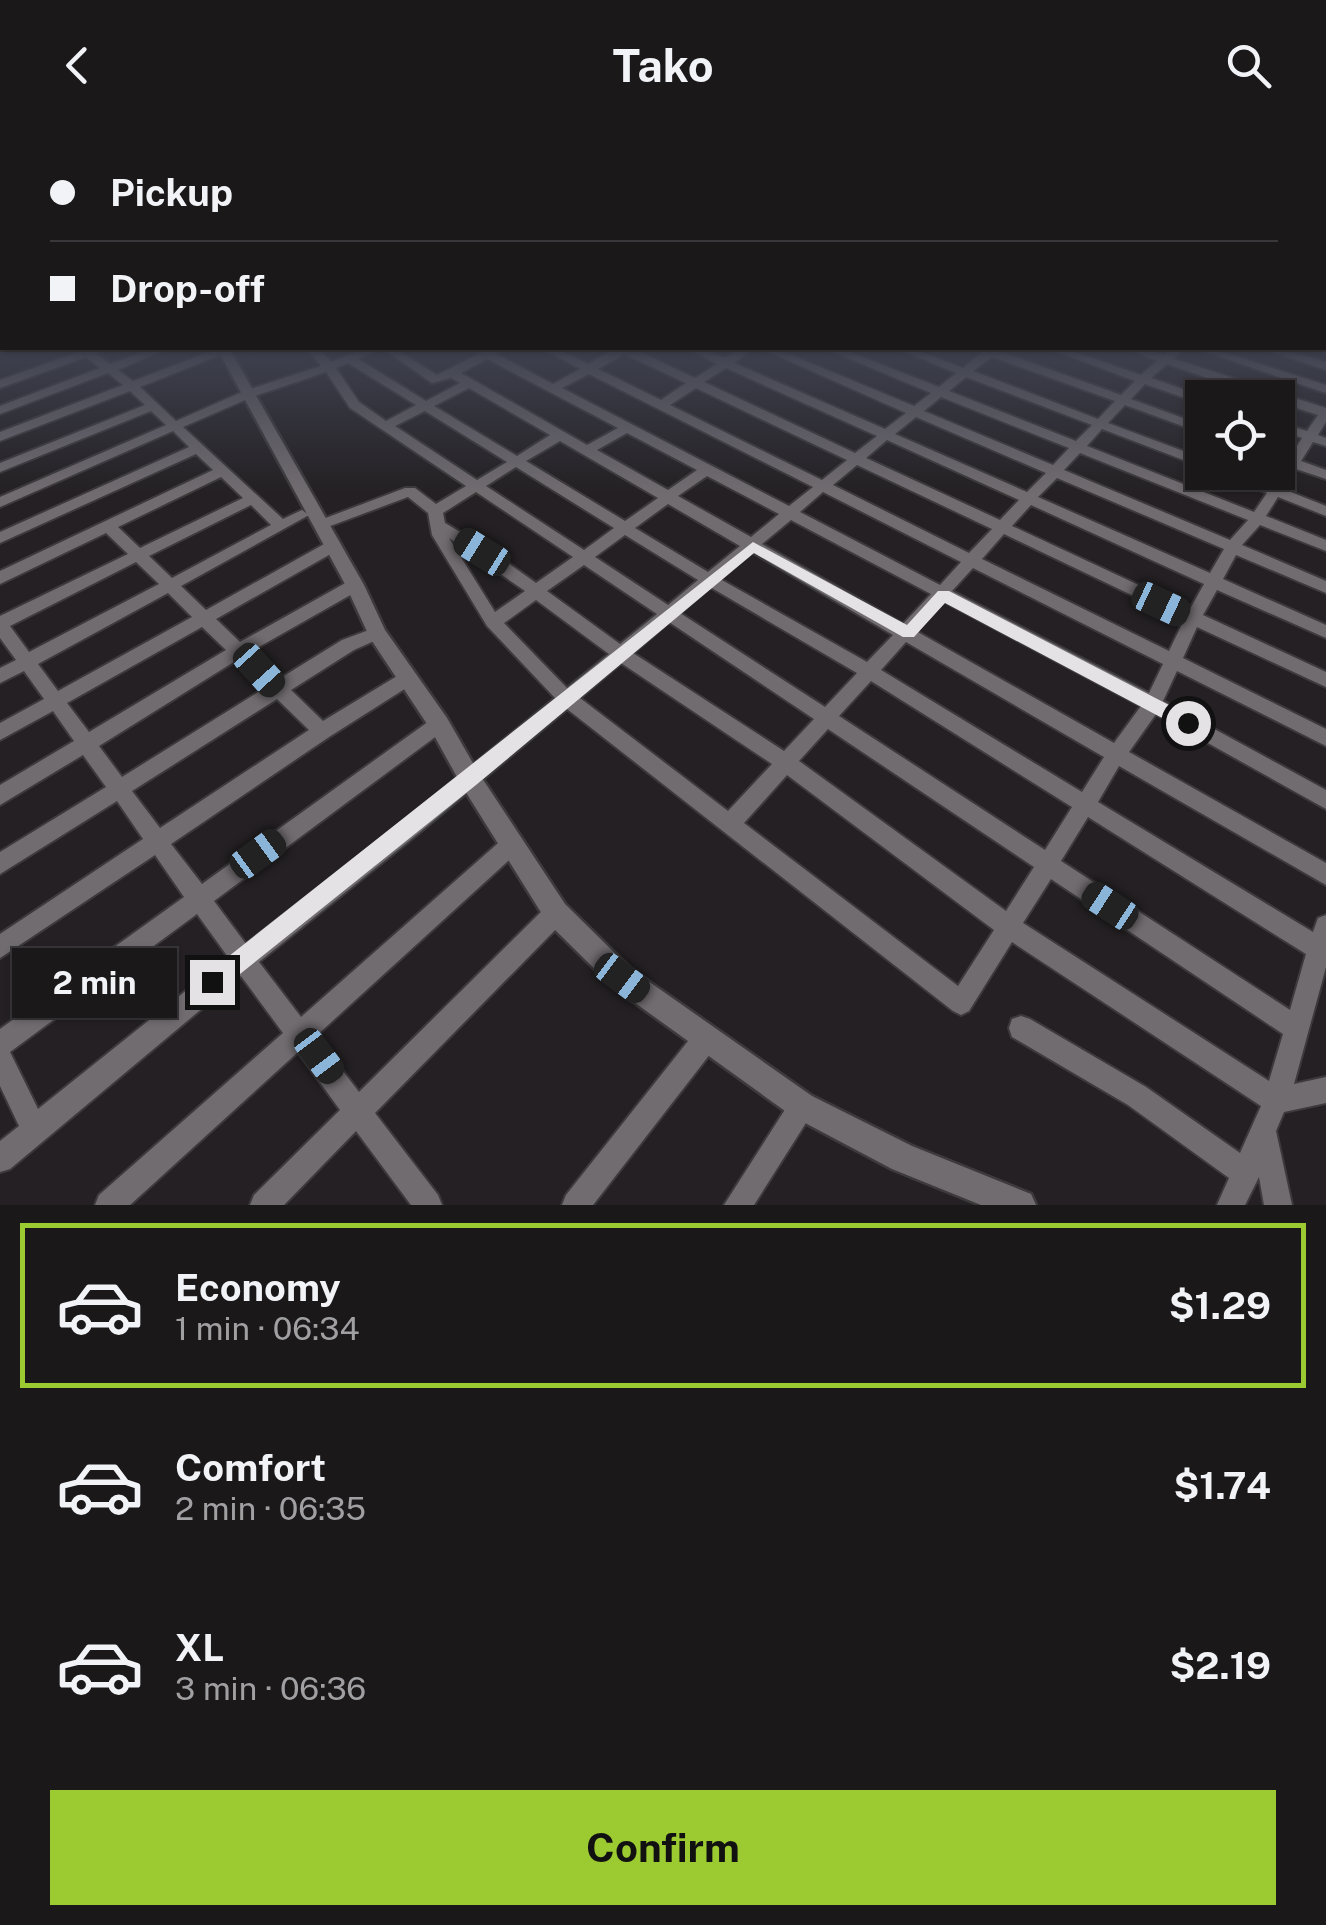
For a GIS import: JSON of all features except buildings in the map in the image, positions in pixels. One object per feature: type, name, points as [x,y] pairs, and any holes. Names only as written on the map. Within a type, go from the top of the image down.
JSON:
[{"type":"street","points":[[0,410],[41,394]]},
{"type":"street","points":[[0,437],[108,394]]},
{"type":"street","points":[[141,394],[281,526]]},
{"type":"street","points":[[0,502],[248,394]]},
{"type":"street","points":[[248,394],[355,585],[376,633],[439,724],[556,913],[622,978],[802,1106],[903,1158],[1020,1205]]},
{"type":"street","points":[[347,394],[354,405],[384,427],[1296,1028]]},
{"type":"street","points":[[412,394],[710,580],[872,673],[1084,805],[1323,943],[1276,1101],[1231,1205]]},
{"type":"street","points":[[384,427],[448,394]]},
{"type":"street","points":[[486,394],[1118,752],[1326,875]]},
{"type":"street","points":[[566,394],[1153,704],[1326,800]]},
{"type":"street","points":[[638,394],[1326,738]]},
{"type":"street","points":[[661,406],[678,394]]},
{"type":"street","points":[[721,394],[1326,680]]},
{"type":"street","points":[[797,394],[1326,632]]},
{"type":"street","points":[[870,394],[1326,588]]},
{"type":"street","points":[[0,1158],[242,958],[470,779],[935,394]]},
{"type":"street","points":[[944,394],[1326,546]]},
{"type":"street","points":[[1023,394],[1185,457]]},
{"type":"street","points":[[1108,394],[1185,423]]},
{"type":"street","points":[[731,822],[1129,394]]},
{"type":"street","points":[[1277,394],[1325,413],[1317,439],[1295,453]]},
{"type":"street","points":[[0,468],[153,406]]},
{"type":"street","points":[[588,450],[629,427]]},
{"type":"street","points":[[437,518],[476,486],[560,434]]},
{"type":"street","points":[[0,538],[196,448]]},
{"type":"street","points":[[1295,464],[1326,475]]},
{"type":"street","points":[[494,622],[706,470]]},
{"type":"street","points":[[0,578],[222,471]]},
{"type":"street","points":[[1269,490],[1326,511]]},
{"type":"street","points":[[320,525],[410,491],[437,518],[621,654],[785,762],[1010,928],[1276,1101],[1326,1090]]},
{"type":"street","points":[[437,518],[439,535],[494,622],[566,697],[961,1004],[1084,805],[1153,704],[1193,618],[1233,546],[1274,492]]},
{"type":"street","points":[[252,499],[0,624],[242,958],[300,1030],[428,1205]]},
{"type":"street","points":[[0,676],[302,515]]},
{"type":"street","points":[[108,526],[322,731]]},
{"type":"street","points":[[0,732],[331,548]]},
{"type":"street","points":[[0,796],[355,585]]},
{"type":"street","points":[[0,864],[348,646],[376,633]]},
{"type":"street","points":[[0,947],[322,731],[408,678]]},
{"type":"street","points":[[0,1044],[439,724]]},
{"type":"street","points":[[109,1205],[512,844]]},
{"type":"street","points":[[264,1205],[556,913]]},
{"type":"street","points":[[1021,1028],[1171,1116],[1246,1175]]},
{"type":"street","points":[[576,1205],[706,1040]]},
{"type":"street","points":[[0,1059],[34,1129]]},
{"type":"street","points":[[738,1205],[802,1106]]},
{"type":"street","points":[[1264,1131],[1278,1205]]},
{"type":"route","points":[[212,982],[470,779],[753,547],[909,633],[944,595],[1188,723]]}]
